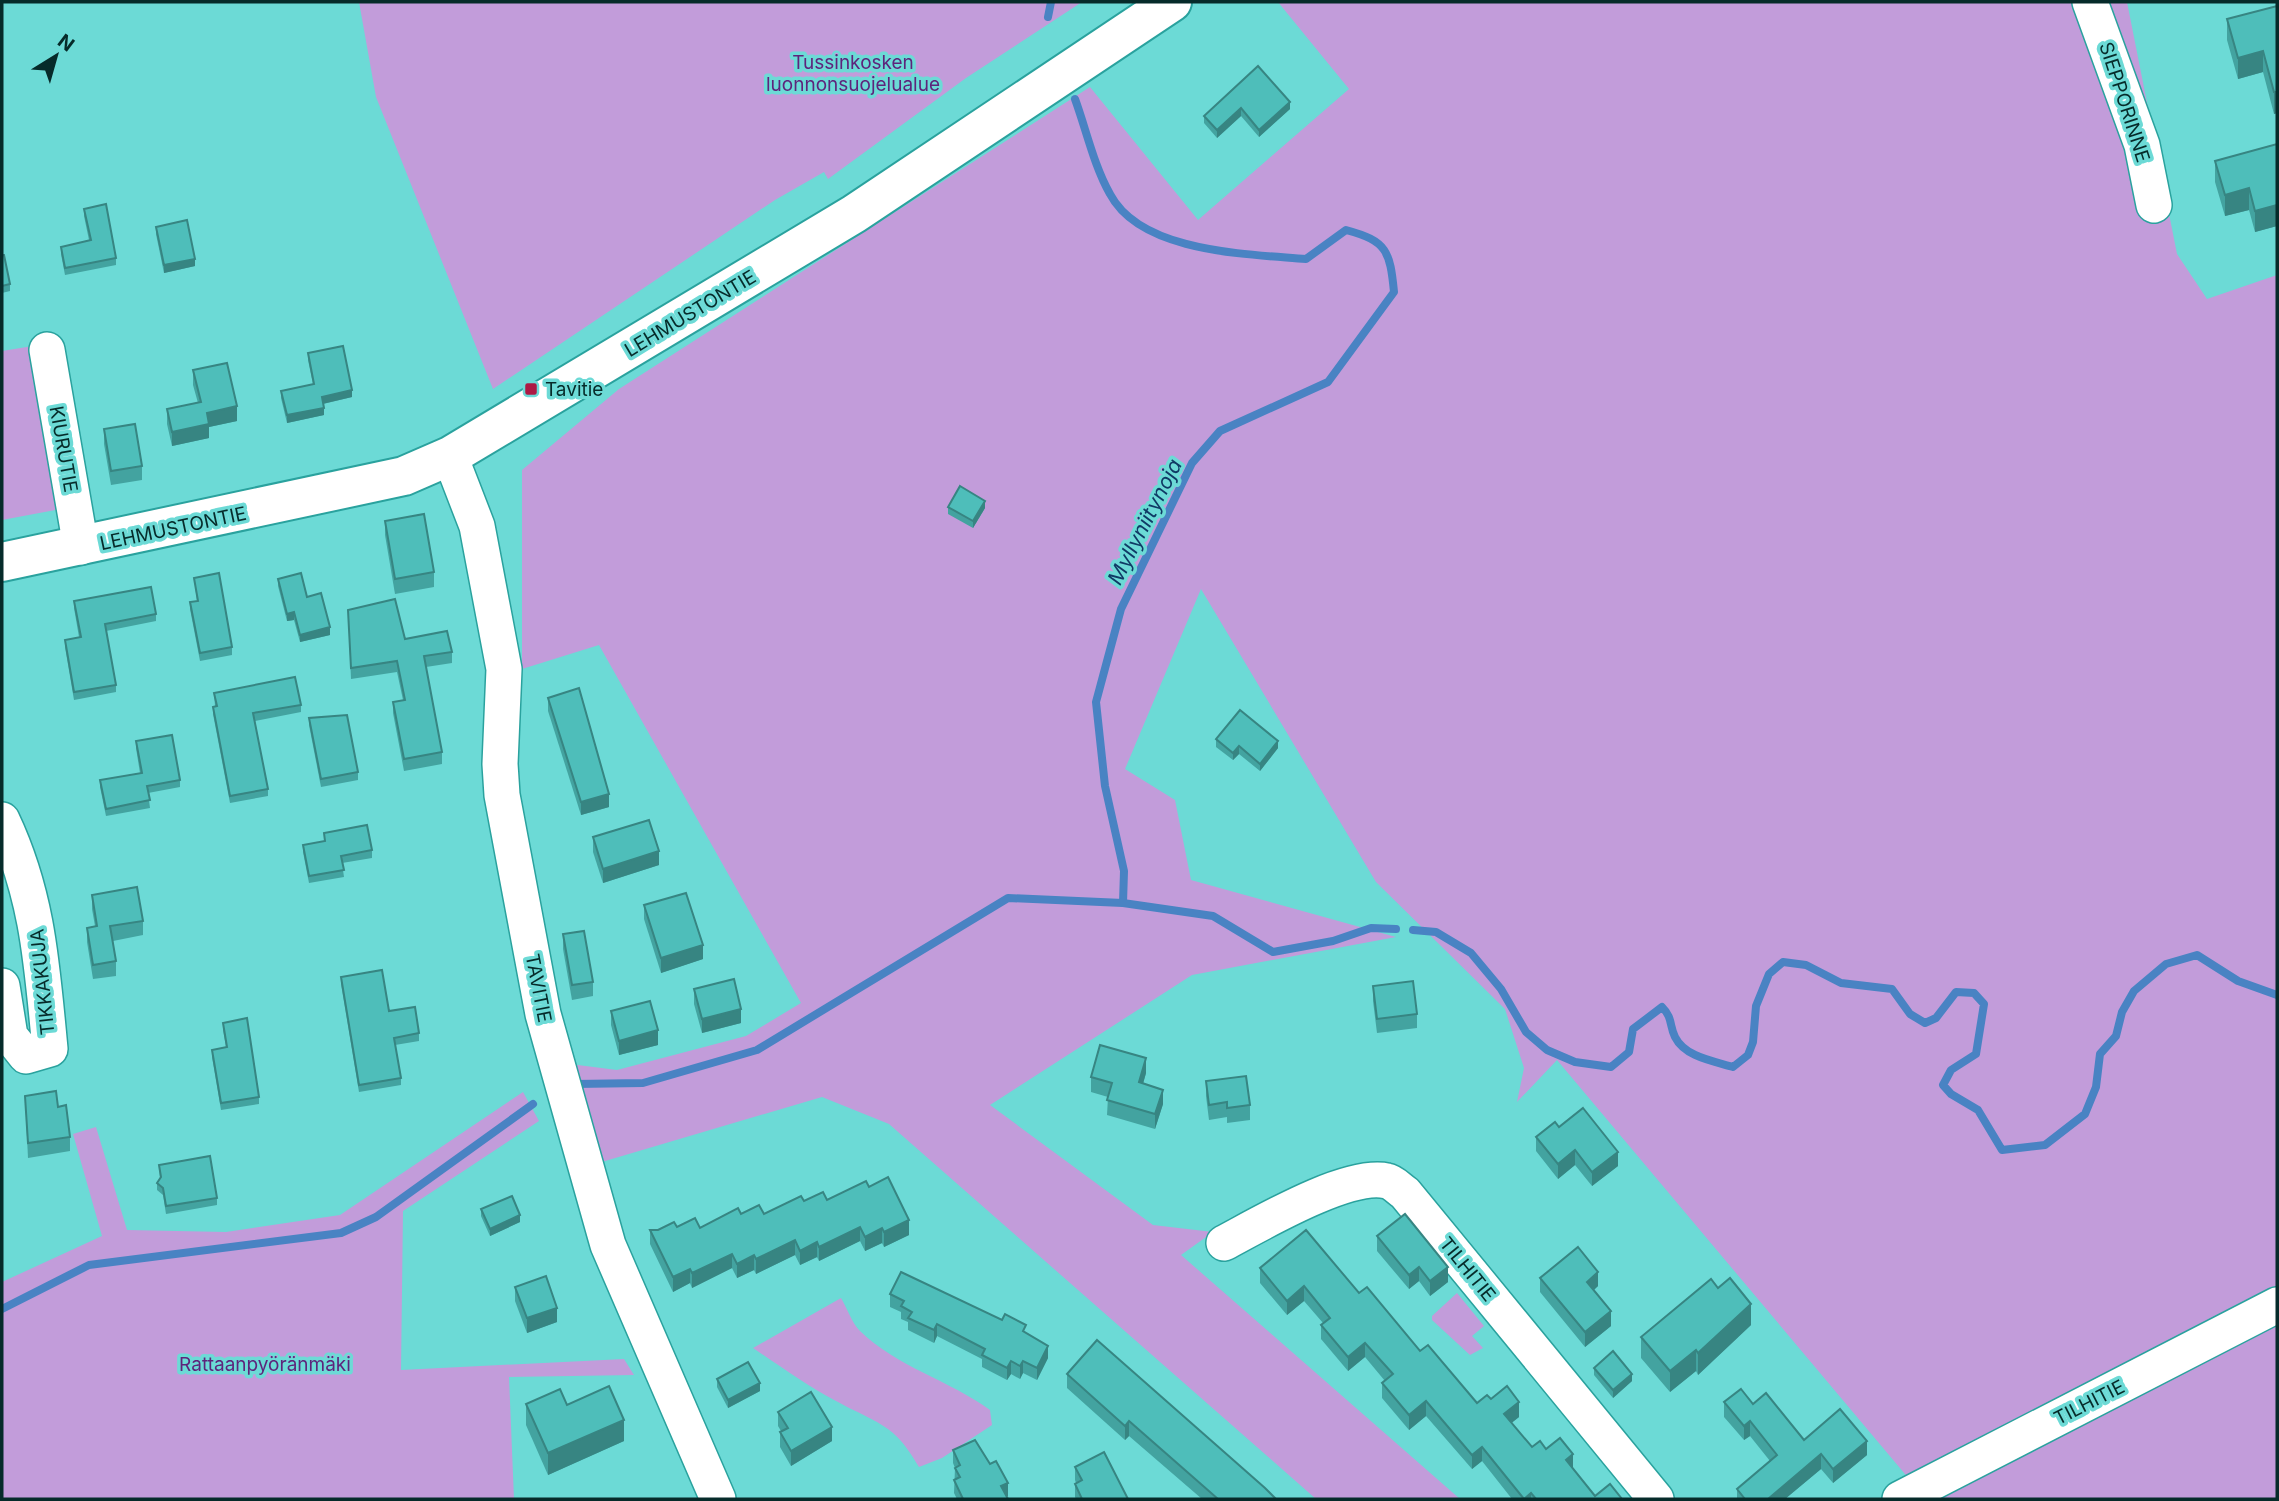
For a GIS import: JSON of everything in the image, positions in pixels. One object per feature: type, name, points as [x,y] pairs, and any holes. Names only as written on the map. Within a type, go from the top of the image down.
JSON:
[{"type":"main road","name":"LEHMUSTONTIE","points":[[2,562],[404,476],[450,456],[854,214],[1172,2]]},
{"type":"street","name":"SIEPPORINNE","points":[[2090,2],[2142,145],[2154,205]]},
{"type":"street","name":"KIURUTIE","points":[[47,350],[81,547]]},
{"type":"street","name":"TAVITIE","points":[[450,456],[478,526],[503,670],[500,764],[502,795],[543,1014],[608,1245],[718,1499]]},
{"type":"street","name":"TIKKAKUJA","points":[[2,820],[32,899],[50,1049],[26,1056],[10,1036],[2,986]]},
{"type":"street","name":"TILHITIE","points":[[1224,1243],[1315,1197],[1369,1180],[1389,1181],[1405,1193],[1656,1499]]},
{"type":"street","name":"TILHITIE","points":[[1900,1499],[2277,1305]]},
{"type":"green space","name":"Tussinkosken luonnonsuojelualue","points":[[359,2],[1082,2],[966,78],[828,179],[824,172],[775,200],[493,389],[376,97]]},
{"type":"green space","points":[[1278,2],[2127,2],[2177,254],[2207,299],[2277,275],[2277,1289],[1910,1480],[1557,1060],[1517,1102],[1524,1068],[1505,1009],[1376,882],[1201,589],[1125,769],[1175,800],[1191,880],[1396,937],[1192,975],[990,1105],[1153,1225],[1213,1232],[1181,1255],[1460,1499],[1316,1499],[889,1124],[822,1097],[595,1164],[570,1064],[617,1070],[746,1036],[801,1003],[599,645],[522,669],[522,470],[619,389],[1090,87],[1198,220],[1349,89]]},
{"type":"green space","points":[[39,345],[66,508],[2,520],[2,351]]},
{"type":"green space","name":"Rattaanpyöränmäki","points":[[523,1092],[539,1121],[403,1211],[401,1370],[624,1359],[634,1375],[509,1377],[514,1499],[2,1499],[2,1282],[102,1236],[73,1134],[96,1127],[127,1230],[226,1232],[340,1215]]},
{"type":"green space","points":[[1457,1293],[1484,1326],[1472,1336],[1483,1348],[1470,1355],[1432,1320],[1432,1316]]},
{"type":"green space","points":[[841,1298],[857,1328],[875,1344],[990,1410],[992,1425],[942,1458],[919,1467],[901,1441],[884,1426],[815,1389],[753,1348]]},
{"type":"green space","points":[[2277,1323],[2277,1499],[1933,1499]]},
{"type":"building","points":[[2277,6],[2277,92],[2274,92],[2263,51],[2238,58],[2227,19]]},
{"type":"building","points":[[1258,66],[1290,102],[1259,130],[1241,108],[1217,130],[1204,116]]},
{"type":"building","points":[[2277,144],[2277,205],[2255,211],[2249,188],[2225,195],[2215,161]]},
{"type":"building","points":[[106,204],[116,258],[65,268],[61,247],[91,240],[84,209]]},
{"type":"building","points":[[187,220],[195,259],[164,265],[156,227]]},
{"type":"building","points":[[2,255],[10,284],[2,286]]},
{"type":"building","points":[[343,346],[352,390],[322,397],[324,408],[287,415],[281,391],[314,384],[308,353]]},
{"type":"building","points":[[227,363],[237,406],[207,413],[209,424],[172,432],[167,409],[201,402],[193,370]]},
{"type":"building","points":[[135,424],[142,466],[111,471],[104,429]]},
{"type":"building","points":[[960,486],[985,501],[973,521],[948,507]]},
{"type":"building","points":[[424,514],[434,572],[395,579],[385,521]]},
{"type":"building","points":[[219,573],[232,647],[200,653],[190,602],[198,601],[194,578]]},
{"type":"building","points":[[301,573],[307,597],[321,593],[330,627],[300,635],[294,612],[287,614],[278,579]]},
{"type":"building","points":[[151,587],[156,614],[105,624],[116,685],[74,692],[65,640],[81,637],[74,601]]},
{"type":"building","points":[[395,599],[405,639],[447,631],[452,652],[424,656],[442,752],[404,759],[393,702],[405,700],[397,661],[351,668],[348,610]]},
{"type":"building","points":[[295,677],[301,705],[253,713],[268,789],[230,796],[213,707],[217,706],[214,693]]},
{"type":"building","points":[[579,688],[609,794],[581,802],[548,698]]},
{"type":"building","points":[[1240,710],[1278,741],[1260,764],[1239,746],[1233,753],[1216,739]]},
{"type":"building","points":[[347,715],[358,772],[321,779],[309,718]]},
{"type":"building","points":[[172,735],[180,780],[147,786],[150,800],[106,809],[100,780],[142,773],[136,741]]},
{"type":"building","points":[[649,820],[659,851],[603,869],[593,837]]},
{"type":"building","points":[[367,825],[372,850],[341,856],[344,870],[309,876],[303,845],[325,841],[324,833]]},
{"type":"building","points":[[137,887],[143,921],[110,926],[116,961],[93,965],[87,928],[97,926],[92,895]]},
{"type":"building","points":[[686,893],[703,945],[661,958],[644,905]]},
{"type":"building","points":[[584,931],[593,982],[572,985],[563,934]]},
{"type":"building","points":[[382,970],[389,1011],[415,1007],[419,1033],[394,1038],[401,1078],[359,1085],[341,977]]},
{"type":"building","points":[[734,979],[741,1009],[702,1019],[694,989]]},
{"type":"building","points":[[1413,981],[1417,1014],[1377,1019],[1373,986]]},
{"type":"building","points":[[650,1001],[658,1030],[619,1041],[611,1011]]},
{"type":"building","points":[[247,1018],[259,1097],[221,1103],[212,1050],[227,1047],[223,1023]]},
{"type":"building","points":[[1100,1045],[1146,1058],[1139,1082],[1163,1090],[1155,1114],[1107,1100],[1112,1083],[1091,1077]]},
{"type":"building","points":[[1246,1076],[1250,1105],[1227,1108],[1227,1102],[1209,1105],[1206,1081]]},
{"type":"building","points":[[56,1091],[58,1107],[66,1105],[70,1137],[28,1143],[25,1096]]},
{"type":"building","points":[[1583,1108],[1618,1152],[1592,1172],[1575,1150],[1558,1164],[1536,1137],[1555,1122],[1559,1127]]},
{"type":"building","points":[[210,1156],[217,1198],[166,1206],[163,1188],[157,1183],[161,1177],[159,1165]]},
{"type":"building","points":[[888,1177],[909,1220],[884,1232],[882,1228],[865,1237],[860,1227],[819,1247],[817,1242],[800,1251],[795,1240],[756,1259],[754,1255],[737,1264],[732,1254],[692,1273],[690,1269],[673,1277],[650,1230],[658,1230],[674,1222],[677,1227],[695,1218],[700,1228],[738,1208],[741,1214],[759,1205],[764,1214],[801,1196],[804,1201],[823,1192],[827,1200],[866,1181],[869,1187]]},
{"type":"building","points":[[512,1196],[520,1215],[490,1229],[481,1209]]},
{"type":"building","points":[[1405,1214],[1448,1267],[1430,1281],[1419,1267],[1409,1275],[1377,1236]]},
{"type":"building","points":[[1306,1230],[1359,1293],[1367,1287],[1420,1351],[1428,1345],[1477,1403],[1487,1395],[1491,1399],[1507,1386],[1519,1402],[1504,1414],[1532,1447],[1540,1441],[1546,1449],[1560,1438],[1573,1454],[1566,1460],[1595,1496],[1610,1484],[1622,1499],[1536,1499],[1531,1493],[1524,1499],[1482,1447],[1472,1455],[1426,1401],[1409,1415],[1382,1383],[1393,1374],[1365,1343],[1348,1357],[1321,1325],[1330,1318],[1304,1286],[1287,1301],[1260,1268]]},
{"type":"building","points":[[1578,1247],[1598,1272],[1587,1282],[1611,1311],[1585,1332],[1540,1278]]},
{"type":"building","points":[[901,1272],[1002,1320],[1005,1314],[1026,1325],[1023,1331],[1048,1346],[1037,1368],[1023,1361],[1020,1366],[1011,1361],[1007,1368],[982,1355],[985,1349],[937,1324],[934,1330],[908,1318],[912,1312],[901,1306],[904,1301],[890,1294]]},
{"type":"building","points":[[546,1276],[557,1308],[527,1318],[515,1287]]},
{"type":"building","points":[[1730,1278],[1751,1304],[1698,1353],[1696,1350],[1670,1371],[1641,1337],[1711,1279],[1718,1288]]},
{"type":"building","points":[[1097,1340],[1276,1499],[1218,1499],[1129,1421],[1125,1426],[1067,1374]]},
{"type":"building","points":[[1613,1351],[1632,1374],[1613,1390],[1594,1368]]},
{"type":"building","points":[[748,1362],[760,1383],[728,1400],[717,1379]]},
{"type":"building","points":[[609,1386],[624,1420],[548,1453],[526,1404],[560,1389],[567,1405]]},
{"type":"building","points":[[1741,1389],[1753,1404],[1766,1393],[1804,1440],[1840,1409],[1867,1441],[1833,1469],[1821,1454],[1768,1499],[1745,1499],[1737,1489],[1777,1455],[1750,1421],[1744,1426],[1724,1402]]},
{"type":"building","points":[[811,1392],[832,1427],[791,1451],[780,1432],[788,1428],[778,1412]]},
{"type":"building","points":[[975,1440],[990,1464],[996,1461],[1008,1483],[1001,1486],[1008,1499],[963,1499],[954,1480],[960,1477],[955,1468],[960,1465],[953,1450]]},
{"type":"building","points":[[1104,1452],[1128,1499],[1082,1499],[1075,1484],[1082,1480],[1075,1467]]},
{"type":"waterway","name":"Myllyniitynoja","points":[[1048,17],[1051,2]]},
{"type":"waterway","name":"Myllyniitynoja","points":[[1075,99],[1095,160],[1110,194],[1125,214],[1146,228],[1198,247],[1306,259],[1346,230],[1370,239],[1384,250],[1391,267],[1394,292],[1328,382],[1220,431],[1192,463],[1121,609],[1096,702],[1105,786],[1124,871],[1123,903]]},
{"type":"waterway","points":[[575,1084],[643,1083],[757,1050],[1008,898],[1123,903],[1213,916],[1273,952],[1333,941],[1371,928],[1396,929]]},
{"type":"waterway","name":"Myllyniitynoja","points":[[1413,930],[1436,932],[1471,953],[1501,989],[1526,1032],[1547,1050],[1575,1062],[1611,1067],[1629,1052],[1633,1029],[1662,1007],[1675,1037],[1685,1049],[1692,1054],[1733,1067],[1748,1055],[1753,1042],[1756,1006],[1769,974],[1783,962],[1806,965],[1841,983],[1892,989],[1910,1014],[1925,1023],[1936,1018],[1956,992],[1974,993],[1984,1004],[1976,1054],[1951,1070],[1943,1085],[1951,1094],[1978,1110],[2002,1150],[2045,1145],[2085,1114],[2096,1087],[2100,1054],[2116,1036],[2122,1012],[2134,991],[2166,964],[2197,955],[2238,981],[2277,995]]},
{"type":"waterway","points":[[2,1309],[89,1265],[341,1233],[376,1217],[533,1104]]},
{"type":"place","name":"Tavitie","points":[[531,389]]}]
